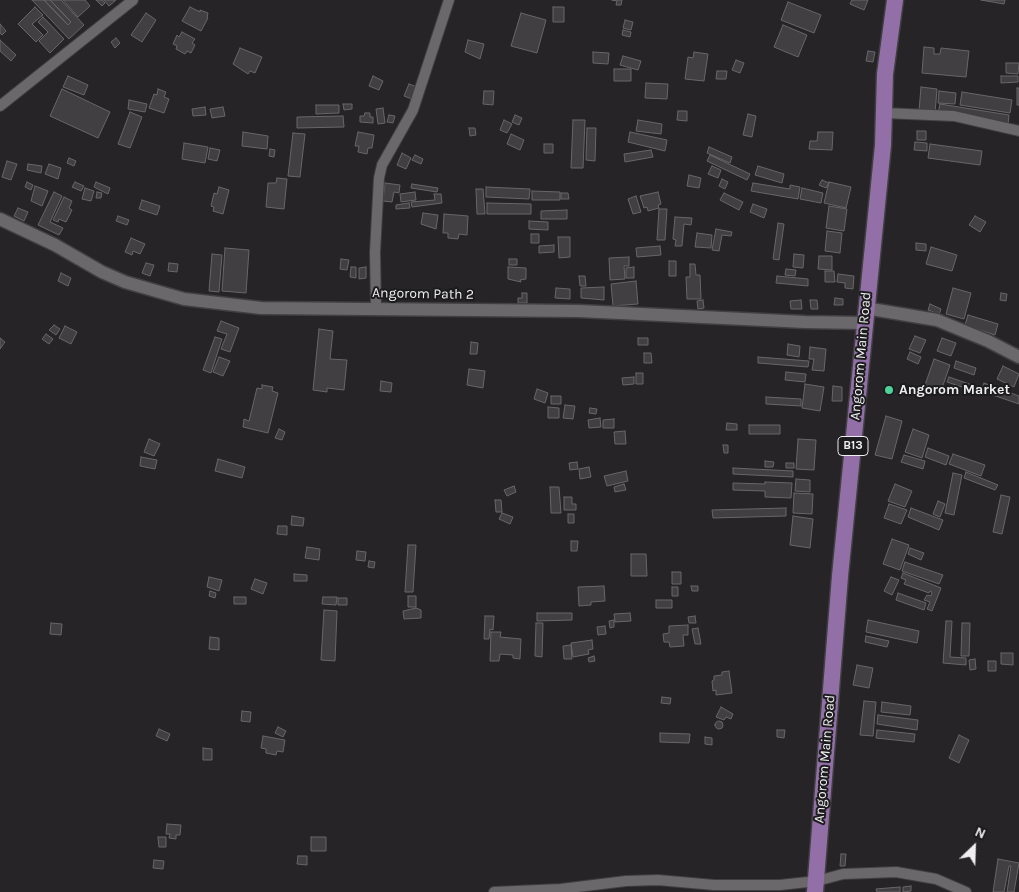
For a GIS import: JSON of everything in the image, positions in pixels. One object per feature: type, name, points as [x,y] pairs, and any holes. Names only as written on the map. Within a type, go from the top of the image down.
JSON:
[{"type":"highway","name":"Angorom Main Road","points":[[816,886],[840,576],[883,145],[885,74],[895,0]]},
{"type":"street","points":[[0,106],[133,0]]},
{"type":"street","points":[[376,308],[375,252],[380,172],[413,110],[449,0]]},
{"type":"street","points":[[884,113],[954,116],[1019,131]]},
{"type":"street","name":"Angorom Path 2","points":[[0,219],[110,275],[150,290],[184,299],[261,308],[589,312],[805,322],[865,315],[937,320],[988,341],[1019,357]]},
{"type":"street","points":[[494,892],[561,890],[626,881],[687,881],[743,885],[816,886],[843,874],[896,872],[936,879],[966,892]]},
{"type":"building","points":[[32,0],[44,0],[68,25],[71,22],[50,0],[61,0],[84,25],[69,39]]},
{"type":"building","points":[[44,0],[50,0],[71,22],[68,25]]},
{"type":"building","points":[[63,0],[85,0],[90,6],[78,17]]},
{"type":"building","points":[[96,0],[102,0],[105,3],[102,6]]},
{"type":"building","points":[[104,0],[116,0],[109,6]]},
{"type":"building","points":[[612,0],[622,0],[621,5],[616,5],[617,1]]},
{"type":"building","points":[[852,0],[868,0],[864,10],[850,4]]},
{"type":"building","points":[[981,0],[1005,0],[1004,4]]},
{"type":"building","points":[[788,2],[821,15],[814,33],[781,20]]},
{"type":"building","points":[[35,7],[43,15],[32,24],[43,35],[36,42],[18,24]]},
{"type":"building","points":[[190,7],[200,12],[200,10],[208,13],[208,18],[201,31],[182,21]]},
{"type":"building","points":[[553,7],[564,7],[564,22],[553,22]]},
{"type":"building","points":[[146,13],[156,20],[142,42],[131,35]]},
{"type":"building","points":[[521,13],[546,20],[537,53],[511,46]]},
{"type":"building","points":[[43,17],[64,39],[50,53],[39,41],[48,32],[38,22]]},
{"type":"building","points":[[625,20],[633,22],[631,30],[623,28]]},
{"type":"building","points":[[0,24],[6,31],[2,35],[0,33]]},
{"type":"building","points":[[783,25],[807,35],[798,57],[774,47]]},
{"type":"building","points":[[623,30],[631,32],[630,37],[622,35]]},
{"type":"building","points":[[182,32],[195,39],[192,43],[195,45],[191,53],[187,51],[185,54],[176,49],[177,46],[173,44],[177,35],[179,37]]},
{"type":"building","points":[[116,38],[120,43],[115,48],[111,42]]},
{"type":"building","points":[[0,40],[16,55],[11,61],[0,51]]},
{"type":"building","points":[[468,40],[484,44],[480,59],[465,52]]},
{"type":"building","points":[[924,47],[934,48],[934,54],[940,54],[941,48],[969,51],[966,77],[922,73]]},
{"type":"building","points":[[240,48],[262,57],[255,73],[250,71],[248,74],[233,64]]},
{"type":"building","points":[[868,51],[875,52],[873,62],[866,61]]},
{"type":"building","points":[[593,52],[609,53],[608,64],[593,63]]},
{"type":"building","points":[[694,52],[708,54],[704,81],[685,79],[688,57],[693,58]]},
{"type":"building","points":[[623,56],[641,61],[638,70],[620,65]]},
{"type":"building","points":[[736,60],[744,63],[740,73],[732,70]]},
{"type":"building","points":[[1006,63],[1019,63],[1018,74],[1006,73]]},
{"type":"building","points":[[614,69],[631,69],[631,81],[614,81]]},
{"type":"building","points":[[717,71],[727,71],[726,79],[716,79]]},
{"type":"building","points":[[68,76],[88,85],[84,95],[63,87]]},
{"type":"building","points":[[373,76],[383,81],[379,90],[369,86]]},
{"type":"building","points":[[1001,76],[1018,76],[1018,82],[1001,83]]},
{"type":"building","points":[[646,83],[668,84],[667,99],[645,98]]},
{"type":"building","points":[[409,84],[417,87],[412,99],[404,96]]},
{"type":"building","points":[[921,87],[937,89],[935,113],[919,111]]},
{"type":"building","points":[[1017,88],[1019,88],[1019,105],[1017,105]]},
{"type":"building","points":[[62,89],[110,112],[98,138],[50,116]]},
{"type":"building","points":[[158,89],[166,92],[164,97],[169,99],[164,113],[149,108],[154,94],[157,95]]},
{"type":"building","points":[[484,91],[494,91],[493,105],[483,104]]},
{"type":"building","points":[[939,91],[956,93],[955,104],[938,103]]},
{"type":"building","points":[[962,92],[1012,100],[1010,113],[960,105]]},
{"type":"building","points":[[129,100],[147,104],[145,112],[128,109]]},
{"type":"building","points":[[343,104],[352,104],[352,109],[344,110]]},
{"type":"building","points":[[940,104],[1009,115],[1008,124],[938,113]]},
{"type":"building","points":[[316,105],[339,105],[339,113],[316,114]]},
{"type":"building","points":[[205,107],[206,115],[193,116],[192,109]]},
{"type":"building","points":[[223,107],[225,116],[212,118],[210,109]]},
{"type":"building","points":[[383,108],[385,123],[378,124],[376,109]]},
{"type":"building","points":[[678,111],[687,111],[687,121],[677,120]]},
{"type":"building","points":[[130,112],[142,117],[130,148],[118,144]]},
{"type":"building","points":[[365,113],[370,113],[370,117],[373,117],[373,123],[360,122],[360,116],[364,116]]},
{"type":"building","points":[[748,114],[756,116],[752,137],[743,135]]},
{"type":"building","points":[[389,115],[395,116],[393,123],[387,122]]},
{"type":"building","points":[[515,115],[522,118],[519,125],[512,122]]},
{"type":"building","points":[[343,116],[344,127],[297,128],[297,117]]},
{"type":"building","points":[[504,120],[512,124],[507,133],[500,130]]},
{"type":"building","points":[[573,120],[585,120],[583,168],[571,168]]},
{"type":"building","points":[[638,120],[662,124],[661,134],[636,131]]},
{"type":"building","points":[[469,128],[475,128],[476,135],[470,136]]},
{"type":"building","points":[[587,128],[596,128],[595,161],[586,160]]},
{"type":"building","points":[[917,131],[926,131],[926,140],[917,140]]},
{"type":"building","points":[[243,132],[268,136],[267,149],[242,146]]},
{"type":"building","points":[[358,132],[374,135],[372,148],[368,148],[367,154],[358,152],[359,146],[355,146]]},
{"type":"building","points":[[630,132],[667,140],[665,151],[628,142]]},
{"type":"building","points":[[818,132],[833,132],[832,150],[809,149],[810,141],[817,141]]},
{"type":"building","points":[[293,133],[305,134],[300,177],[288,176]]},
{"type":"building","points":[[511,134],[524,140],[520,150],[507,144]]},
{"type":"building","points":[[915,142],[927,143],[927,151],[914,150]]},
{"type":"building","points":[[184,143],[208,147],[205,163],[182,159]]},
{"type":"building","points":[[544,144],[553,144],[553,153],[544,153]]},
{"type":"building","points":[[930,144],[982,151],[980,165],[928,158]]},
{"type":"building","points":[[709,147],[732,157],[730,163],[707,153]]},
{"type":"building","points":[[210,148],[220,150],[217,161],[208,159]]},
{"type":"building","points":[[270,149],[275,150],[274,157],[269,156]]},
{"type":"building","points":[[651,150],[653,157],[625,162],[624,154]]},
{"type":"building","points":[[402,153],[411,158],[406,169],[397,165]]},
{"type":"building","points":[[415,155],[423,159],[421,164],[412,160]]},
{"type":"building","points":[[710,155],[750,174],[747,180],[707,161]]},
{"type":"building","points":[[69,158],[76,161],[74,166],[67,163]]},
{"type":"building","points":[[7,161],[17,164],[11,180],[2,177]]},
{"type":"building","points":[[28,164],[42,166],[41,173],[27,170]]},
{"type":"building","points":[[49,164],[61,168],[58,179],[45,174]]},
{"type":"building","points":[[712,166],[721,170],[718,178],[708,174]]},
{"type":"building","points":[[758,166],[784,174],[782,183],[755,175]]},
{"type":"building","points":[[689,175],[701,178],[699,188],[687,186]]},
{"type":"building","points":[[277,178],[287,179],[284,209],[266,207],[268,183],[276,183]]},
{"type":"building","points":[[722,179],[728,182],[725,189],[719,186]]},
{"type":"building","points":[[822,180],[829,183],[826,188],[819,185]]},
{"type":"building","points":[[27,182],[33,185],[31,190],[25,187]]},
{"type":"building","points":[[75,182],[84,186],[81,191],[72,187]]},
{"type":"building","points":[[96,182],[110,188],[108,194],[94,187]]},
{"type":"building","points":[[829,182],[851,187],[846,208],[824,203]]},
{"type":"building","points":[[385,183],[400,185],[399,193],[394,192],[392,202],[383,201]]},
{"type":"building","points":[[753,183],[790,189],[790,185],[800,187],[798,199],[751,191]]},
{"type":"building","points":[[412,184],[438,188],[437,192],[411,188]]},
{"type":"building","points":[[35,186],[48,191],[42,206],[31,201]]},
{"type":"building","points":[[219,187],[229,190],[223,214],[213,211],[214,207],[211,206],[214,193],[217,194]]},
{"type":"building","points":[[486,187],[530,189],[529,199],[486,197]]},
{"type":"building","points":[[85,188],[94,191],[91,201],[82,199]]},
{"type":"building","points":[[802,188],[823,193],[821,203],[800,199]]},
{"type":"building","points":[[476,189],[483,189],[485,214],[477,214]]},
{"type":"building","points":[[532,191],[560,192],[560,200],[532,200]]},
{"type":"building","points":[[54,192],[62,196],[50,222],[63,228],[59,235],[38,225]]},
{"type":"building","points":[[97,192],[102,193],[101,198],[96,198]]},
{"type":"building","points":[[415,192],[416,200],[401,202],[400,194]]},
{"type":"building","points":[[658,192],[661,204],[658,205],[659,208],[648,211],[647,207],[644,208],[640,196]]},
{"type":"building","points":[[561,193],[568,193],[569,199],[561,199]]},
{"type":"building","points":[[724,193],[743,202],[739,210],[720,200]]},
{"type":"building","points":[[434,194],[441,194],[442,203],[412,207],[411,202],[435,200]]},
{"type":"building","points":[[636,196],[641,212],[633,214],[628,199]]},
{"type":"building","points":[[64,197],[72,201],[69,208],[72,210],[66,222],[59,219],[58,222],[53,220]]},
{"type":"building","points":[[142,200],[160,206],[157,215],[139,209]]},
{"type":"building","points":[[409,203],[410,208],[396,209],[396,205]]},
{"type":"building","points":[[487,203],[531,204],[531,214],[487,214]]},
{"type":"building","points":[[753,204],[767,209],[764,218],[750,212]]},
{"type":"building","points":[[829,206],[847,209],[844,231],[826,228]]},
{"type":"building","points":[[18,208],[28,212],[24,221],[14,216]]},
{"type":"building","points":[[659,209],[667,209],[665,240],[657,240]]},
{"type":"building","points":[[567,210],[567,219],[541,219],[541,211]]},
{"type":"building","points":[[423,213],[438,215],[436,229],[421,224]]},
{"type":"building","points":[[444,214],[468,216],[467,235],[459,234],[458,239],[448,238],[448,233],[443,233]]},
{"type":"building","points":[[118,216],[129,220],[127,225],[116,221]]},
{"type":"building","points":[[975,216],[986,222],[980,232],[969,225]]},
{"type":"building","points":[[675,217],[692,218],[691,225],[684,224],[682,246],[675,246],[676,240],[673,239]]},
{"type":"building","points":[[529,221],[548,222],[548,230],[529,229]]},
{"type":"building","points":[[778,223],[784,224],[779,260],[773,259]]},
{"type":"building","points":[[716,229],[732,232],[731,236],[722,235],[719,251],[712,250]]},
{"type":"building","points":[[827,231],[842,233],[840,253],[825,251]]},
{"type":"building","points":[[697,233],[712,235],[711,248],[695,247]]},
{"type":"building","points":[[531,234],[539,234],[539,243],[531,243]]},
{"type":"building","points":[[558,237],[570,237],[570,257],[559,258]]},
{"type":"building","points":[[131,238],[145,244],[140,254],[133,251],[132,255],[125,252]]},
{"type":"building","points":[[916,243],[926,244],[926,251],[916,250]]},
{"type":"building","points":[[554,245],[554,252],[539,253],[539,246]]},
{"type":"building","points":[[660,246],[661,255],[637,257],[636,248]]},
{"type":"building","points":[[931,247],[957,255],[952,271],[926,264]]},
{"type":"building","points":[[225,248],[249,250],[246,293],[222,291]]},
{"type":"building","points":[[212,254],[222,255],[219,292],[209,291]]},
{"type":"building","points":[[794,254],[804,255],[803,268],[793,267]]},
{"type":"building","points":[[819,256],[832,256],[832,270],[818,269]]},
{"type":"building","points":[[629,257],[629,266],[624,266],[625,279],[610,280],[609,258]]},
{"type":"building","points":[[341,259],[349,260],[347,270],[340,269]]},
{"type":"building","points":[[509,259],[517,259],[517,265],[509,265]]},
{"type":"building","points":[[669,261],[676,261],[676,276],[669,276]]},
{"type":"building","points":[[146,263],[154,265],[150,276],[142,273]]},
{"type":"building","points":[[169,263],[178,264],[177,272],[168,271]]},
{"type":"building","points":[[690,264],[695,264],[696,275],[700,275],[701,299],[687,299],[686,277],[690,277]]},
{"type":"building","points":[[351,267],[356,267],[356,278],[350,277]]},
{"type":"building","points":[[366,267],[366,278],[359,279],[359,268]]},
{"type":"building","points":[[508,267],[526,268],[526,279],[520,280],[521,282],[508,279]]},
{"type":"building","points":[[634,267],[634,278],[626,278],[626,268]]},
{"type":"building","points":[[786,269],[796,270],[795,276],[785,275]]},
{"type":"building","points":[[825,271],[834,271],[835,282],[825,282]]},
{"type":"building","points":[[61,273],[71,278],[68,286],[58,281]]},
{"type":"building","points":[[838,274],[854,276],[853,289],[845,288],[845,283],[837,282]]},
{"type":"building","points":[[579,276],[585,276],[586,286],[580,286]]},
{"type":"building","points":[[777,276],[808,279],[808,286],[776,283]]},
{"type":"building","points":[[636,281],[638,304],[613,306],[611,284]]},
{"type":"building","points":[[604,287],[604,300],[581,298],[581,288]]},
{"type":"building","points":[[556,288],[570,289],[570,299],[555,298]]},
{"type":"building","points":[[953,288],[971,293],[964,319],[946,314]]},
{"type":"building","points":[[522,293],[527,293],[527,303],[518,303],[518,298],[522,298]]},
{"type":"building","points":[[1001,293],[1007,294],[1006,301],[1000,300]]},
{"type":"building","points":[[835,298],[843,299],[843,305],[834,305]]},
{"type":"building","points":[[703,300],[704,308],[698,309],[697,301]]},
{"type":"building","points":[[801,300],[802,309],[791,309],[790,301]]},
{"type":"building","points":[[810,300],[817,300],[818,309],[811,309]]},
{"type":"building","points":[[930,304],[941,309],[939,314],[928,310]]},
{"type":"building","points":[[968,315],[998,324],[995,335],[965,325]]},
{"type":"building","points":[[221,321],[239,328],[230,352],[221,349],[227,334],[217,331]]},
{"type":"building","points":[[54,325],[60,329],[56,335],[49,330]]},
{"type":"building","points":[[65,326],[77,332],[71,344],[59,338]]},
{"type":"building","points":[[319,329],[333,331],[330,359],[347,360],[344,390],[327,388],[327,392],[313,390]]},
{"type":"building","points":[[46,334],[53,339],[49,344],[42,339]]},
{"type":"building","points":[[915,336],[926,340],[920,353],[909,349]]},
{"type":"building","points":[[215,337],[222,339],[211,373],[203,370]]},
{"type":"building","points":[[0,338],[5,342],[0,349]]},
{"type":"building","points":[[638,338],[648,338],[648,345],[638,345]]},
{"type":"building","points":[[942,338],[956,343],[951,356],[937,351]]},
{"type":"building","points":[[471,342],[478,343],[477,354],[470,354]]},
{"type":"building","points":[[788,344],[800,346],[799,357],[787,355]]},
{"type":"building","points":[[810,347],[826,349],[824,371],[812,370],[814,359],[809,359]]},
{"type":"building","points":[[910,352],[921,357],[918,364],[907,359]]},
{"type":"building","points":[[644,353],[651,353],[652,363],[644,363]]},
{"type":"building","points":[[219,357],[230,361],[223,376],[213,372]]},
{"type":"building","points":[[758,357],[809,361],[808,367],[758,363]]},
{"type":"building","points":[[934,359],[950,365],[941,391],[925,385]]},
{"type":"building","points":[[956,361],[976,368],[974,375],[954,368]]},
{"type":"building","points":[[1003,366],[1019,374],[1014,387],[997,379]]},
{"type":"building","points":[[469,369],[485,371],[483,388],[467,385]]},
{"type":"building","points":[[786,372],[806,374],[805,382],[785,380]]},
{"type":"building","points":[[636,373],[643,373],[643,384],[636,384]]},
{"type":"building","points":[[634,377],[634,384],[623,385],[622,378]]},
{"type":"building","points":[[949,377],[978,387],[977,392],[947,382]]},
{"type":"building","points":[[381,381],[392,383],[391,392],[380,391]]},
{"type":"building","points":[[984,383],[1019,396],[1019,404],[981,391]]},
{"type":"building","points":[[805,384],[824,387],[820,411],[802,408]]},
{"type":"building","points":[[262,385],[273,387],[272,391],[278,393],[268,433],[243,427],[244,419],[249,421],[257,388],[262,389]]},
{"type":"building","points":[[833,386],[842,387],[842,401],[832,401]]},
{"type":"building","points":[[537,389],[548,393],[545,403],[534,399]]},
{"type":"building","points":[[551,396],[561,396],[561,404],[551,404]]},
{"type":"building","points":[[766,397],[801,399],[801,406],[766,404]]},
{"type":"building","points":[[565,405],[575,406],[573,419],[563,418]]},
{"type":"building","points":[[548,407],[559,408],[559,418],[548,418]]},
{"type":"building","points":[[590,408],[597,409],[596,414],[589,413]]},
{"type":"building","points":[[886,416],[902,421],[892,459],[875,455]]},
{"type":"building","points":[[600,418],[601,427],[589,428],[588,420]]},
{"type":"building","points":[[614,419],[614,428],[603,428],[603,420]]},
{"type":"building","points":[[727,423],[737,424],[737,430],[726,430]]},
{"type":"building","points":[[749,425],[780,425],[780,434],[749,434]]},
{"type":"building","points":[[279,429],[285,432],[282,440],[275,438]]},
{"type":"building","points":[[913,429],[929,435],[922,458],[905,452]]},
{"type":"building","points":[[625,431],[626,444],[615,444],[614,432]]},
{"type":"building","points":[[149,439],[160,444],[154,456],[144,452]]},
{"type":"building","points":[[798,439],[816,440],[814,470],[796,469]]},
{"type":"building","points":[[723,445],[728,445],[728,453],[724,453]]},
{"type":"building","points":[[928,448],[949,456],[946,465],[925,457]]},
{"type":"building","points":[[953,454],[985,465],[981,476],[949,464]]},
{"type":"building","points":[[904,455],[925,461],[923,469],[901,462]]},
{"type":"building","points":[[141,457],[157,460],[155,469],[140,466]]},
{"type":"building","points":[[218,459],[245,467],[242,478],[215,471]]},
{"type":"building","points":[[765,461],[774,462],[773,467],[765,467]]},
{"type":"building","points":[[577,462],[578,469],[570,470],[569,463]]},
{"type":"building","points":[[786,463],[794,463],[794,468],[786,468]]},
{"type":"building","points":[[589,467],[591,477],[580,479],[579,469]]},
{"type":"building","points":[[733,468],[793,471],[793,477],[733,474]]},
{"type":"building","points":[[626,471],[628,481],[607,486],[604,476]]},
{"type":"building","points":[[966,472],[998,485],[995,490],[964,478]]},
{"type":"building","points":[[953,473],[962,475],[954,515],[945,513]]},
{"type":"building","points":[[796,479],[810,480],[810,492],[795,491]]},
{"type":"building","points":[[765,482],[792,483],[791,498],[765,497],[765,491],[733,490],[733,483],[765,484]]},
{"type":"building","points":[[624,484],[626,490],[615,492],[614,487]]},
{"type":"building","points":[[895,484],[912,491],[905,507],[888,501]]},
{"type":"building","points":[[514,486],[516,492],[507,496],[504,490]]},
{"type":"building","points":[[550,487],[559,487],[561,513],[551,513]]},
{"type":"building","points":[[794,493],[813,494],[812,514],[793,513]]},
{"type":"building","points":[[1001,495],[1010,497],[1002,534],[993,532]]},
{"type":"building","points":[[564,497],[572,497],[572,504],[576,504],[576,510],[564,510]]},
{"type":"building","points":[[495,500],[501,500],[502,512],[496,512]]},
{"type":"building","points":[[938,501],[945,504],[940,517],[933,514]]},
{"type":"building","points":[[889,504],[907,510],[901,524],[884,518]]},
{"type":"building","points":[[786,508],[786,516],[713,518],[712,510]]},
{"type":"building","points":[[911,508],[943,520],[939,530],[908,517]]},
{"type":"building","points":[[502,513],[513,517],[510,524],[499,519]]},
{"type":"building","points":[[568,514],[574,514],[574,523],[568,523]]},
{"type":"building","points":[[292,516],[304,518],[303,526],[291,525]]},
{"type":"building","points":[[793,516],[813,519],[810,548],[790,545]]},
{"type":"building","points":[[278,526],[287,526],[287,535],[277,534]]},
{"type":"building","points":[[892,539],[909,545],[900,570],[883,564]]},
{"type":"building","points":[[571,541],[578,541],[577,551],[571,551]]},
{"type":"building","points":[[408,545],[416,545],[413,592],[405,592]]},
{"type":"building","points":[[307,547],[320,549],[319,560],[305,558]]},
{"type":"building","points":[[910,548],[924,553],[921,560],[908,554]]},
{"type":"building","points":[[357,551],[366,552],[365,561],[356,560]]},
{"type":"building","points":[[631,554],[646,554],[647,576],[631,576]]},
{"type":"building","points":[[369,561],[375,562],[374,568],[368,567]]},
{"type":"building","points":[[905,562],[943,575],[939,584],[902,571]]},
{"type":"building","points":[[672,572],[681,572],[681,584],[672,584]]},
{"type":"building","points":[[903,573],[941,588],[932,611],[927,609],[930,602],[924,600],[927,595],[931,596],[932,592],[930,591],[929,593],[904,584],[906,580],[901,578]]},
{"type":"building","points":[[294,574],[307,575],[307,581],[294,581]]},
{"type":"building","points":[[209,577],[222,580],[219,591],[207,587]]},
{"type":"building","points":[[891,577],[899,580],[892,595],[884,591]]},
{"type":"building","points":[[255,579],[267,583],[263,594],[251,589]]},
{"type":"building","points":[[604,586],[605,601],[591,602],[591,605],[579,606],[578,587]]},
{"type":"building","points":[[691,586],[698,586],[698,591],[692,591]]},
{"type":"building","points":[[672,587],[678,587],[678,596],[672,596]]},
{"type":"building","points":[[210,591],[216,593],[215,598],[209,596]]},
{"type":"building","points":[[898,593],[926,603],[924,610],[896,600]]},
{"type":"building","points":[[408,596],[416,596],[416,607],[408,607]]},
{"type":"building","points":[[234,597],[246,597],[246,604],[234,604]]},
{"type":"building","points":[[323,597],[337,597],[336,605],[322,604]]},
{"type":"building","points":[[338,598],[347,598],[347,605],[338,605]]},
{"type":"building","points":[[656,600],[672,600],[672,608],[656,608]]},
{"type":"building","points":[[416,608],[421,610],[421,618],[404,619],[403,611]]},
{"type":"building","points":[[324,610],[337,611],[335,661],[321,660]]},
{"type":"building","points":[[537,613],[572,613],[572,620],[537,621]]},
{"type":"building","points":[[630,613],[631,621],[615,622],[614,614]]},
{"type":"building","points":[[485,616],[494,616],[493,630],[490,629],[489,639],[484,639]]},
{"type":"building","points":[[695,616],[696,623],[689,623],[688,617]]},
{"type":"building","points":[[614,620],[614,627],[610,628],[609,621]]},
{"type":"building","points":[[868,620],[919,631],[917,643],[866,632]]},
{"type":"building","points":[[946,621],[952,621],[950,657],[966,658],[966,665],[943,663]]},
{"type":"building","points":[[51,623],[62,624],[61,635],[50,634]]},
{"type":"building","points":[[536,623],[543,623],[542,657],[535,656]]},
{"type":"building","points":[[962,623],[970,623],[969,656],[961,656]]},
{"type":"building","points":[[688,625],[688,635],[683,635],[684,646],[670,647],[669,642],[664,642],[663,634],[669,633],[669,626]]},
{"type":"building","points":[[605,626],[606,634],[598,635],[597,627]]},
{"type":"building","points":[[698,628],[701,644],[695,644],[692,629]]},
{"type":"building","points":[[491,632],[501,632],[500,637],[521,639],[520,659],[513,658],[513,655],[500,654],[499,661],[490,661]]},
{"type":"building","points":[[866,636],[889,641],[887,647],[865,642]]},
{"type":"building","points":[[210,637],[219,638],[219,650],[209,649]]},
{"type":"building","points":[[592,640],[593,649],[588,650],[589,654],[573,657],[571,643]]},
{"type":"building","points":[[571,645],[572,659],[564,659],[563,646]]},
{"type":"building","points":[[1001,653],[1013,653],[1013,665],[1001,664]]},
{"type":"building","points":[[594,656],[595,661],[589,662],[588,658]]},
{"type":"building","points":[[975,659],[976,669],[970,670],[969,660]]},
{"type":"building","points":[[988,661],[996,661],[996,671],[988,671]]},
{"type":"building","points":[[857,665],[873,668],[869,688],[853,685]]},
{"type":"building","points":[[729,671],[732,693],[716,695],[716,690],[713,691],[712,681],[714,676],[722,675],[722,672]]},
{"type":"building","points":[[662,697],[671,698],[670,704],[661,703]]},
{"type":"building","points":[[864,701],[876,702],[873,736],[860,735]]},
{"type":"building","points":[[882,702],[911,706],[910,715],[881,712]]},
{"type":"building","points":[[721,707],[733,714],[731,719],[726,717],[724,720],[716,717]]},
{"type":"building","points":[[242,711],[251,712],[250,722],[241,721]]},
{"type":"building","points":[[878,715],[918,720],[917,730],[877,724]]},
{"type":"building","points":[[719,721],[723,725],[719,729],[715,725]]},
{"type":"building","points":[[278,727],[286,731],[283,737],[275,733]]},
{"type":"building","points":[[159,729],[170,734],[167,741],[156,736]]},
{"type":"building","points":[[777,730],[785,730],[784,738],[777,737]]},
{"type":"building","points":[[877,730],[915,734],[914,742],[876,738]]},
{"type":"building","points":[[660,733],[690,734],[689,743],[660,742]]},
{"type":"building","points":[[959,735],[969,740],[959,763],[949,758]]},
{"type":"building","points":[[263,736],[285,740],[283,752],[277,751],[276,755],[266,753],[266,749],[261,748]]},
{"type":"building","points":[[705,737],[712,738],[712,745],[705,744]]},
{"type":"building","points":[[203,748],[212,749],[212,760],[203,760]]},
{"type":"building","points":[[167,824],[181,825],[180,835],[176,835],[176,839],[169,838],[170,834],[166,834]]},
{"type":"building","points":[[158,837],[166,837],[166,847],[159,847]]},
{"type":"building","points":[[311,837],[326,837],[326,851],[311,851]]},
{"type":"building","points":[[841,854],[846,854],[845,866],[840,866]]},
{"type":"building","points":[[298,856],[307,856],[307,865],[297,864]]},
{"type":"building","points":[[998,859],[1019,863],[1014,892],[1007,892],[1011,866],[1009,866],[1004,892],[993,892]]},
{"type":"building","points":[[154,860],[164,861],[163,869],[153,868]]},
{"type":"building","points":[[911,886],[911,891],[903,892],[903,887]]},
{"type":"building","points":[[900,887],[900,892],[877,892],[876,889]]},
{"type":"place","name":"Angorom Market","points":[[889,390]]}]
